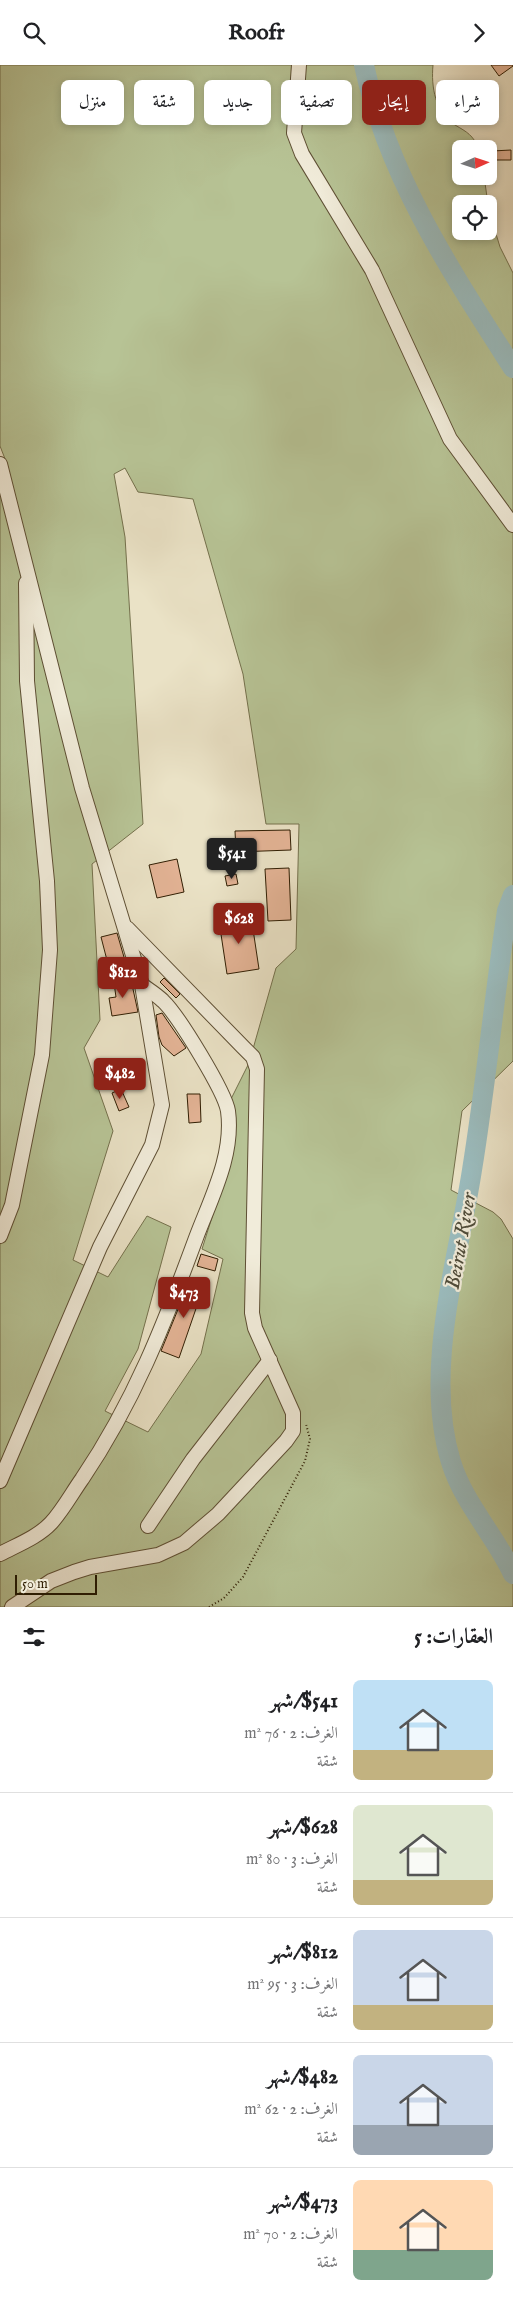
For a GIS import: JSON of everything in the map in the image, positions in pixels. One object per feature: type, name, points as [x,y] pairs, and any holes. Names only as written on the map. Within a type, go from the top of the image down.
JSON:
[{"type":"street","points":[[299,65],[294,133],[302,154],[372,270],[450,439],[513,525]]},
{"type":"street","points":[[0,464],[82,788],[142,985],[162,1095],[160,1116],[152,1145],[100,1247],[0,1481]]},
{"type":"street","points":[[0,1236],[12,1205],[42,1055],[50,951],[47,881],[27,681],[27,565]]},
{"type":"street","points":[[12,1607],[51,1581],[74,1572],[100,1565],[143,1559],[176,1548],[200,1531],[218,1514],[294,1431],[292,1413],[255,1328],[251,1299],[257,1069],[248,1052],[125,925]]},
{"type":"street","points":[[0,1554],[39,1533],[51,1523],[107,1442],[141,1377],[164,1324],[222,1166],[229,1129],[228,1109],[220,1087],[175,1016],[164,1002],[142,985]]},
{"type":"street","points":[[148,1526],[194,1459],[270,1360]]},
{"type":"path","points":[[209,1607],[224,1598],[244,1577],[305,1461],[310,1439],[303,1416]]},
{"type":"green space","points":[[0,65],[433,65],[436,125],[455,125],[474,140],[452,140],[452,185],[485,185],[487,195],[452,195],[452,240],[497,240],[497,237],[513,273],[513,1061],[462,1111],[451,1190],[493,1212],[501,1219],[513,1239],[513,1607],[0,1607],[0,469],[7,464],[0,446]],"holes":[[[125,468],[138,492],[193,499],[243,674],[266,824],[299,824],[296,949],[276,968],[249,1063],[224,1113],[231,1157],[202,1249],[223,1259],[201,1354],[148,1432],[105,1411],[138,1349],[171,1227],[147,1216],[108,1277],[73,1260],[113,1131],[84,1048],[100,1020],[92,864],[143,824],[125,537],[114,474]]]},
{"type":"building","points":[[491,65],[513,65],[513,66],[499,76]]},
{"type":"building","points":[[511,150],[511,160],[498,160],[498,151]]},
{"type":"building","points":[[290,830],[291,850],[236,852],[235,831]]},
{"type":"building","points":[[177,859],[184,892],[157,898],[149,865]]},
{"type":"building","points":[[289,868],[291,920],[268,921],[265,869]]},
{"type":"building","points":[[236,874],[238,884],[227,886],[225,876]]},
{"type":"building","points":[[251,916],[259,969],[227,974],[219,921]]},
{"type":"building","points":[[117,933],[126,964],[109,968],[101,937]]},
{"type":"building","points":[[164,978],[180,994],[176,998],[160,982]]},
{"type":"building","points":[[131,980],[138,1012],[112,1016],[109,998],[116,997],[114,983]]},
{"type":"building","points":[[162,1013],[186,1048],[174,1056],[162,1045],[159,1037],[156,1015]]},
{"type":"building","points":[[121,1089],[129,1107],[119,1111],[112,1093]]},
{"type":"building","points":[[187,1094],[200,1094],[201,1122],[189,1123]]},
{"type":"building","points":[[201,1254],[218,1259],[215,1271],[197,1266]]},
{"type":"building","points":[[190,1280],[207,1286],[203,1297],[200,1297],[179,1358],[161,1351]]},
{"type":"waterway","name":"Beirut River","points":[[364,65],[375,106],[389,146],[406,185],[445,260],[513,368]]},
{"type":"waterway","name":"Beirut River","points":[[513,895],[507,911],[477,1138],[446,1316],[440,1391],[443,1427],[451,1462],[464,1492],[513,1574]]}]
